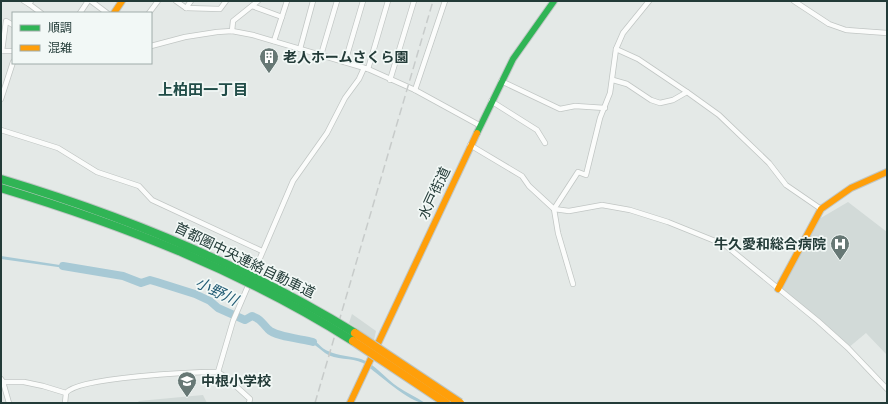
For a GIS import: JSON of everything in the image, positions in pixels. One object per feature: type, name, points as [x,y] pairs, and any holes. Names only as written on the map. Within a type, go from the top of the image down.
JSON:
[{"type":"main road","points":[[115,12],[122,1]]},
{"type":"main road","name":"水戸街道","points":[[350,403],[479,125],[501,81],[513,59],[554,1]]},
{"type":"main road","points":[[778,289],[821,209],[851,188],[887,172]]},
{"type":"main road","name":"首都圏中央連絡自動車道","points":[[1,179],[120,218],[216,257],[323,313],[419,374],[460,403]]},
{"type":"main road","name":"首都圏中央連絡自動車道","points":[[1,188],[34,197],[124,228],[211,265],[260,289],[363,347],[446,403]]},
{"type":"street","points":[[24,1],[30,3],[40,12]]},
{"type":"street","points":[[81,12],[90,1],[106,12]]},
{"type":"street","points":[[150,12],[158,1]]},
{"type":"street","points":[[176,1],[186,8],[220,9],[226,1]]},
{"type":"street","points":[[186,8],[191,1]]},
{"type":"street","points":[[232,31],[233,21],[258,1]]},
{"type":"street","points":[[274,41],[287,1]]},
{"type":"street","points":[[300,48],[313,1]]},
{"type":"street","points":[[321,55],[337,1]]},
{"type":"street","points":[[345,62],[363,1]]},
{"type":"street","points":[[218,372],[233,321],[293,181],[327,132],[345,98],[366,69],[388,1]]},
{"type":"street","points":[[390,80],[414,1]]},
{"type":"street","points":[[416,90],[445,1]]},
{"type":"street","points":[[573,284],[558,233],[554,209],[578,172],[586,175],[600,118],[605,108],[613,80],[616,50],[622,34],[649,1]]},
{"type":"street","points":[[794,1],[828,24],[846,30],[887,33]]},
{"type":"street","points":[[252,6],[282,17]]},
{"type":"street","points":[[2,51],[6,21],[12,24]]},
{"type":"street","points":[[152,46],[185,37],[232,31],[274,41],[366,69],[416,90],[479,125]]},
{"type":"street","points":[[616,50],[638,59],[719,115],[770,163],[786,185],[821,209]]},
{"type":"street","points":[[1,99],[12,64]]},
{"type":"street","points":[[613,80],[627,84],[651,100],[660,104],[673,100],[686,92]]},
{"type":"street","points":[[501,81],[560,109],[575,106],[605,108]]},
{"type":"street","points":[[491,101],[537,130],[545,143]]},
{"type":"street","points":[[1,130],[58,148],[97,172],[139,186],[152,200],[262,251]]},
{"type":"street","points":[[470,145],[522,176],[529,186],[554,209],[569,211],[602,205],[630,210],[668,222],[725,245],[848,348],[887,389]]},
{"type":"street","points":[[9,403],[2,381],[24,382],[66,393],[77,386],[116,378],[218,372],[227,378],[250,399],[249,403]]},
{"type":"street","points":[[65,403],[66,393]]},
{"type":"shaded area","name":"牛久愛和総合病院","points":[[848,202],[887,232],[887,355],[866,333],[848,348],[778,289],[814,222]]},
{"type":"shaded area","points":[[352,314],[376,331],[374,340],[349,323]]},
{"type":"shaded area","name":"中根小学校","points":[[203,395],[207,403],[137,403],[139,401]]},
{"type":"water","points":[[1,256],[73,267],[72,269],[1,259]]},
{"type":"water","points":[[304,339],[313,340],[332,353],[366,361],[398,387],[425,403],[418,402],[402,393],[363,363],[329,355],[313,344],[303,342]]},
{"type":"waterway","name":"小野川","points":[[63,266],[123,276],[141,283],[150,280],[157,282],[195,294],[210,301],[218,308],[245,320],[252,316],[255,317],[268,329],[277,334],[313,342]]},
{"type":"railway","points":[[315,403],[433,1]]},
{"type":"traffic: fast","points":[[477,133],[513,59],[554,1]]},
{"type":"traffic: fast","points":[[1,179],[93,209],[183,244],[270,285],[355,333]]},
{"type":"traffic: fast","points":[[1,188],[93,218],[182,252],[269,293],[312,316],[353,341]]},
{"type":"traffic: slow","points":[[115,12],[122,1]]},
{"type":"traffic: slow","points":[[350,403],[477,133]]},
{"type":"traffic: slow","points":[[778,289],[821,209],[851,188],[887,172]]},
{"type":"traffic: slow","points":[[355,333],[460,403]]},
{"type":"traffic: slow","points":[[353,341],[446,403]]},
{"type":"place","name":"老人ホームさくら園","points":[[269,74]]},
{"type":"place","name":"牛久愛和総合病院","points":[[840,261]]},
{"type":"place","name":"中根小学校","points":[[187,398]]},
{"type":"district","name":"上柏田一丁目","points":[[203,89]]}]
